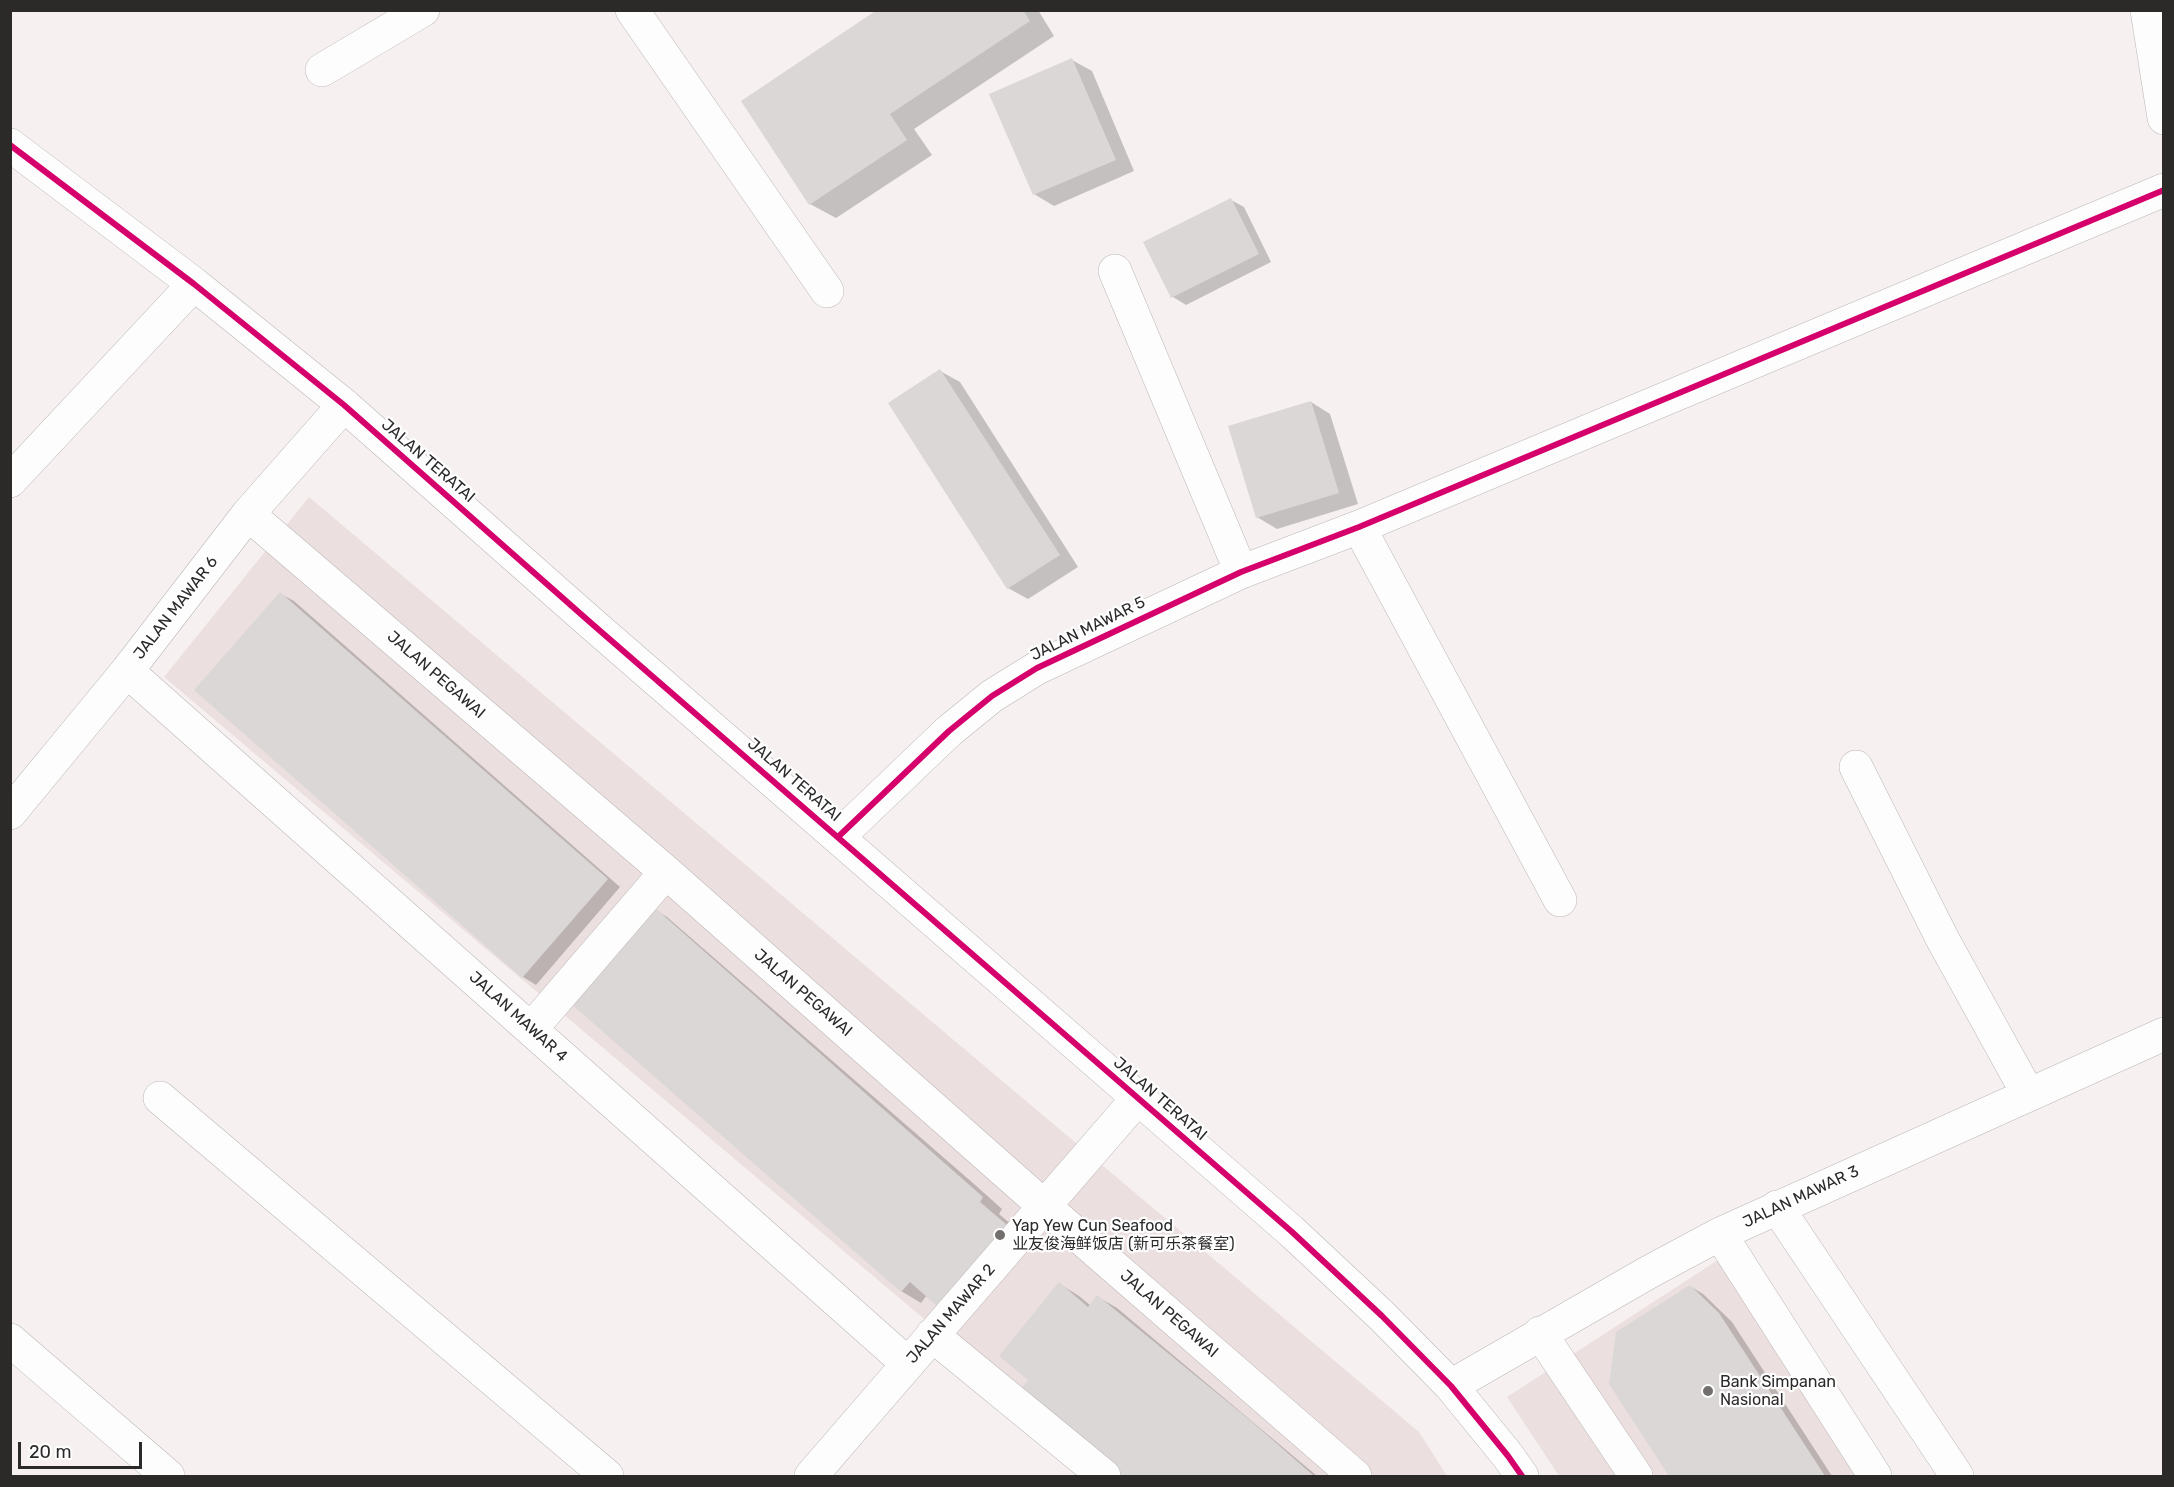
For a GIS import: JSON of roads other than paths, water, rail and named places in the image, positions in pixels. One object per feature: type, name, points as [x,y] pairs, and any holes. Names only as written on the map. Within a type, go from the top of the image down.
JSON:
[{"type":"street","points":[[322,70],[423,10]]},
{"type":"street","points":[[632,10],[827,291]]},
{"type":"street","points":[[2147,10],[2163,118]]},
{"type":"street","name":"JALAN TERATAI","points":[[12,149],[194,284],[344,405],[1291,1231],[1382,1316],[1451,1386],[1522,1476]]},
{"type":"street","name":"JALAN MAWAR 5","points":[[838,837],[949,730],[992,696],[1037,668],[1241,572],[1359,527],[2163,190]]},
{"type":"street","points":[[1115,271],[1241,572]]},
{"type":"street","points":[[10,481],[194,284]]},
{"type":"street","name":"JALAN MAWAR 6","points":[[10,813],[127,671],[248,514],[344,405]]},
{"type":"street","name":"JALAN PEGAWAI","points":[[248,514],[666,872],[1044,1206],[1355,1476]]},
{"type":"street","points":[[1359,527],[1560,900]]},
{"type":"street","name":"JALAN MAWAR 4","points":[[127,671],[908,1364]]},
{"type":"street","points":[[1856,767],[1943,940],[2028,1094]]},
{"type":"street","points":[[531,1029],[666,872]]},
{"type":"street","name":"JALAN MAWAR 3","points":[[1451,1386],[1540,1333],[1720,1234],[2163,1034]]},
{"type":"street","points":[[160,1098],[607,1476]]},
{"type":"street","name":"JALAN MAWAR 2","points":[[811,1476],[1138,1098]]},
{"type":"street","points":[[1777,1207],[1957,1476]]},
{"type":"street","points":[[1720,1234],[1875,1476]]},
{"type":"street","points":[[1540,1333],[1636,1476]]},
{"type":"street","points":[[933,1335],[1104,1476]]},
{"type":"street","points":[[10,1340],[168,1476]]},
{"type":"place","name":"Yap Yew Cun Seafood 业友俊海鲜饭店 (新可乐茶餐室)","points":[[1000,1235]]},
{"type":"place","name":"Bank Simpanan Nasional","points":[[1708,1391]]}]
